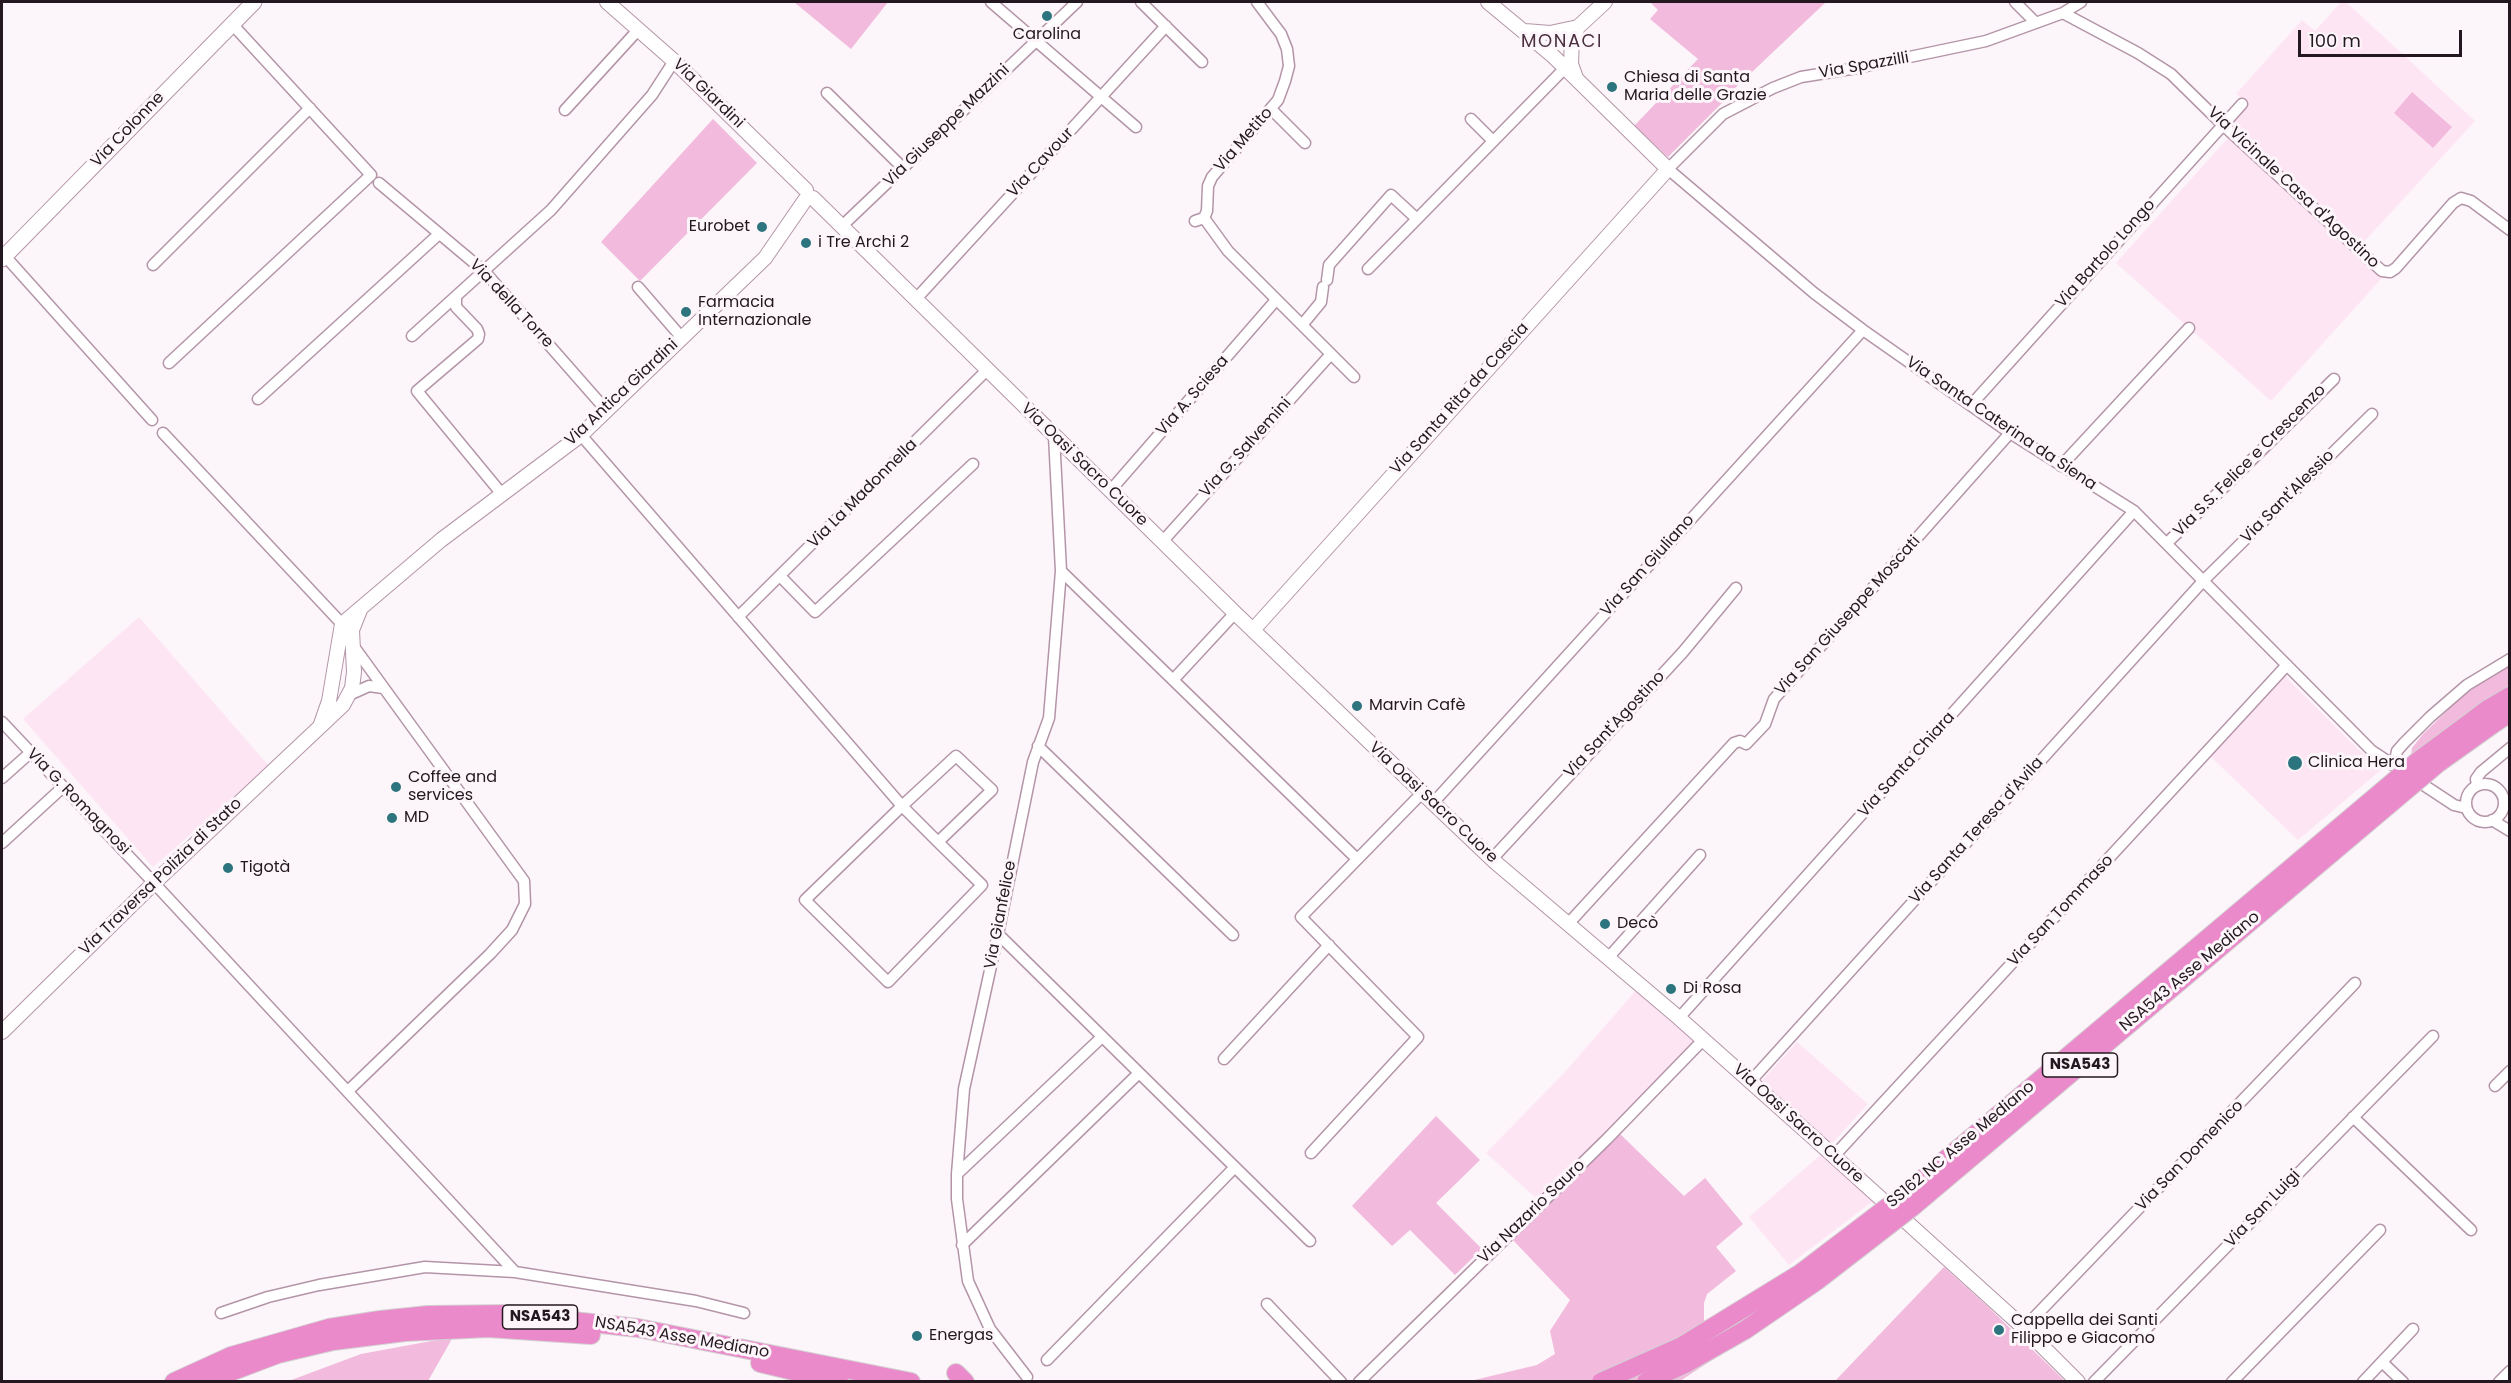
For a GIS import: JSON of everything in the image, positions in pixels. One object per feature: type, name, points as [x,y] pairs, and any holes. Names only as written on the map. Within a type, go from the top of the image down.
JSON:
[{"type":"highway","name":"NSA543 Asse Mediano","points":[[1646,1382],[1687,1363],[1745,1330],[1818,1281],[1911,1208],[2498,715],[2510,696]]},
{"type":"highway","name":"SS162 NC Asse Mediano","points":[[1601,1382],[1682,1346],[1802,1273],[1906,1192],[2418,761],[2498,715]]},
{"type":"highway","name":"NSA543 Asse Mediano","points":[[174,1382],[231,1356],[329,1328],[428,1315],[508,1314],[638,1328],[911,1382]]},
{"type":"highway","name":"NSA543 Asse Mediano","points":[[204,1382],[278,1354],[333,1341],[405,1332],[488,1328],[582,1333],[642,1341],[774,1366],[839,1382]]},
{"type":"highway","points":[[778,1354],[852,1356]]},
{"type":"main road","name":"Via Colonne","points":[[4,253],[254,2]]},
{"type":"street","name":"Via Giardini","points":[[607,2],[674,61],[808,196]]},
{"type":"street","points":[[991,2],[1103,96],[1136,127]]},
{"type":"street","name":"Via Giuseppe Mazzini","points":[[842,226],[1077,2]]},
{"type":"street","points":[[1141,2],[1202,62]]},
{"type":"street","name":"Via Metito","points":[[1257,2],[1281,34],[1287,49],[1289,66],[1285,81],[1278,100],[1212,177],[1208,186],[1207,212],[1199,219],[1276,300],[1354,376]]},
{"type":"street","name":"Via Santa Caterina da Siena","points":[[1488,2],[1552,55],[1668,169],[1814,293],[2010,434],[2134,512],[2372,750],[2454,805],[2466,808]]},
{"type":"street","points":[[1552,55],[1562,52],[1572,32],[1605,2]]},
{"type":"street","points":[[2015,2],[2036,23]]},
{"type":"street","name":"Via Spazzilli","points":[[1668,169],[1723,114],[1773,88],[1801,77],[1986,42],[2063,13],[2081,2]]},
{"type":"street","name":"Via Vicinale Casa d'Agostino","points":[[2063,13],[2138,53],[2171,74],[2382,271],[2390,272],[2396,268],[2460,198],[2470,201],[2510,230]]},
{"type":"street","name":"Via della Torre","points":[[232,24],[375,179],[485,272],[607,411]]},
{"type":"street","name":"Via Cavour","points":[[915,300],[1166,26]]},
{"type":"street","points":[[1521,29],[1538,33],[1572,32]]},
{"type":"street","points":[[565,110],[638,30]]},
{"type":"street","points":[[1572,32],[1571,64],[1577,80]]},
{"type":"street","points":[[412,336],[551,210],[652,95],[674,61]]},
{"type":"street","points":[[1368,269],[1565,68]]},
{"type":"street","points":[[827,93],[903,168]]},
{"type":"street","name":"Via Bartolo Longo","points":[[1971,405],[2242,104]]},
{"type":"street","points":[[153,265],[310,108]]},
{"type":"street","points":[[1271,109],[1305,143]]},
{"type":"street","points":[[1471,119],[1493,141]]},
{"type":"street","name":"Via Santa Rita da Cascia","points":[[1252,630],[1668,169]]},
{"type":"street","points":[[169,363],[375,179]]},
{"type":"street","points":[[1302,325],[1321,302],[1329,266],[1391,195],[1417,219]]},
{"type":"street","name":"Via Oasi Sacro Cuore","points":[[808,196],[842,226],[1234,613],[1433,804],[1492,859],[1679,1018],[1834,1156],[2024,1328],[2078,1382]]},
{"type":"street","name":"Via Antica Giardini","points":[[340,628],[441,540],[581,435],[607,411],[765,258],[808,196]]},
{"type":"street","points":[[258,399],[440,234]]},
{"type":"street","points":[[4,253],[152,420]]},
{"type":"street","points":[[638,287],[682,338]]},
{"type":"street","points":[[456,297],[456,307],[477,329],[478,339],[417,391],[501,494]]},
{"type":"street","name":"Via A. Sciesa","points":[[1110,491],[1276,300]]},
{"type":"street","points":[[2061,466],[2189,328]]},
{"type":"street","name":"Via San Giuliano","points":[[1433,804],[1863,330]]},
{"type":"street","name":"Via G. Salvemini","points":[[1162,542],[1331,354]]},
{"type":"street","name":"Via La Madonnella","points":[[738,617],[987,370]]},
{"type":"street","name":"Via S.S. Felice e Crescenzo","points":[[2167,543],[2334,379]]},
{"type":"street","name":"Via Sant'Alessio","points":[[2204,580],[2372,414]]},
{"type":"street","points":[[164,433],[340,628],[353,651],[383,688],[524,881],[525,904],[512,930],[348,1092]]},
{"type":"street","name":"Via San Giuseppe Moscati","points":[[1568,924],[1734,743],[1740,741],[1746,744],[1765,724],[1774,699],[2010,434]]},
{"type":"street","points":[[581,435],[902,806],[938,842],[982,885],[888,982],[805,900],[902,806],[956,756],[992,789],[938,842]]},
{"type":"street","name":"Via Gianfelice","points":[[1027,1377],[990,1329],[968,1281],[957,1199],[957,1174],[964,1089],[1033,762],[1049,718],[1061,571],[1054,436]]},
{"type":"street","points":[[780,576],[815,612],[973,464]]},
{"type":"street","name":"Via Santa Chiara","points":[[1679,1018],[2134,512]]},
{"type":"street","points":[[1061,571],[1357,859]]},
{"type":"street","name":"Via Santa Teresa d'Avila","points":[[1750,1082],[2204,580]]},
{"type":"street","name":"Via Sant'Agostino","points":[[1492,859],[1683,652],[1736,588]]},
{"type":"street","points":[[349,696],[354,672],[352,630],[361,609]]},
{"type":"street","points":[[1173,680],[1234,613]]},
{"type":"street","points":[[321,724],[329,700],[340,628]]},
{"type":"street","points":[[335,657],[353,651]]},
{"type":"street","points":[[2394,765],[2397,751],[2430,717],[2467,685],[2510,659]]},
{"type":"street","name":"Via San Tommaso","points":[[1834,1156],[2287,665]]},
{"type":"street","points":[[321,724],[335,713],[349,696],[369,686],[383,688]]},
{"type":"street","points":[[331,688],[349,696]]},
{"type":"street","name":"Via G. Romagnosi","points":[[2,722],[515,1272]]},
{"type":"street","name":"Via Traversa Polizia di Stato","points":[[2,1032],[321,724]]},
{"type":"street","points":[[1038,746],[1233,936]]},
{"type":"street","points":[[2477,785],[2476,779],[2481,772],[2510,748]]},
{"type":"street","points":[[2,778],[30,753]]},
{"type":"street","points":[[2443,797],[2451,799],[2466,794],[2477,785],[2490,786],[2505,796],[2504,811],[2492,820]]},
{"type":"street","points":[[2,843],[63,787]]},
{"type":"street","points":[[1311,1153],[1418,1037],[1301,917],[1422,793]]},
{"type":"street","points":[[2466,794],[2464,801],[2466,808],[2478,819],[2492,820],[2510,831]]},
{"type":"street","points":[[1608,958],[1700,855]]},
{"type":"street","points":[[998,934],[1310,1241]]},
{"type":"street","points":[[1224,1059],[1329,945]]},
{"type":"street","name":"Via San Domenico","points":[[2024,1328],[2355,983]]},
{"type":"street","name":"Via San Luigi","points":[[2094,1382],[2433,1036]]},
{"type":"street","points":[[957,1174],[1102,1037]]},
{"type":"street","name":"Via Nazario Sauro","points":[[1359,1382],[1607,1139],[1703,1040]]},
{"type":"street","points":[[2495,1086],[2510,1071]]},
{"type":"street","points":[[962,1245],[1139,1073]]},
{"type":"street","points":[[2353,1118],[2471,1230]]},
{"type":"street","points":[[1047,1360],[1235,1167]]},
{"type":"street","points":[[2232,1382],[2380,1230]]},
{"type":"street","points":[[221,1313],[268,1297],[319,1285],[425,1267],[515,1272],[696,1301],[744,1313]]},
{"type":"street","points":[[1267,1304],[1341,1382]]},
{"type":"street","points":[[2363,1382],[2413,1329]]},
{"type":"street","points":[[2382,1362],[2403,1382]]},
{"type":"street","points":[[2499,1382],[2510,1371]]},
{"type":"shaded area","points":[[794,2],[888,2],[851,49]]},
{"type":"shaded area","points":[[1650,2],[1826,2],[1734,89],[1668,157],[1634,126],[1698,59],[1650,19],[1658,10]]},
{"type":"shaded area","points":[[2341,2],[2346,2],[2475,121],[2362,244],[2390,269],[2271,401],[2116,263],[2235,130],[2230,123],[2248,103],[2236,94],[2302,20],[2315,31]]},
{"type":"shaded area","points":[[2412,92],[2452,127],[2433,148],[2394,113]]},
{"type":"shaded area","points":[[713,119],[757,163],[640,281],[601,242]]},
{"type":"shaded area","points":[[139,617],[269,766],[153,867],[23,719]]},
{"type":"shaded area","points":[[2509,665],[2509,685],[2411,755],[2412,748],[2423,734],[2448,708]]},
{"type":"shaded area","name":"Clinica Hera","points":[[2285,676],[2358,749],[2382,769],[2298,840],[2210,756]]},
{"type":"shaded area","points":[[1638,988],[1704,1046],[1546,1207],[1486,1153],[1565,1072]]},
{"type":"shaded area","points":[[1797,1042],[1868,1104],[1829,1147],[1759,1084]]},
{"type":"shaded area","points":[[1436,1116],[1480,1160],[1436,1203],[1482,1249],[1455,1275],[1410,1230],[1392,1246],[1352,1206]]},
{"type":"shaded area","points":[[1619,1133],[1684,1196],[1705,1178],[1743,1224],[1716,1247],[1736,1271],[1707,1294],[1704,1303],[1704,1320],[1715,1358],[1680,1381],[1466,1382],[1537,1365],[1555,1354],[1550,1331],[1570,1300],[1512,1239]]},
{"type":"shaded area","points":[[1825,1151],[1877,1198],[1789,1265],[1749,1217]]},
{"type":"shaded area","points":[[1944,1267],[1985,1304],[2065,1381],[1835,1381]]},
{"type":"shaded area","points":[[453,1337],[428,1381],[286,1382],[361,1354]]},
{"type":"place","name":"Carolina","points":[[1047,16]]},
{"type":"place","name":"Chiesa di Santa Maria delle Grazie","points":[[1612,87]]},
{"type":"place","name":"Eurobet","points":[[762,227]]},
{"type":"place","name":"i Tre Archi 2","points":[[806,243]]},
{"type":"place","name":"Farmacia Internazionale","points":[[686,312]]},
{"type":"place","name":"Marvin Cafè","points":[[1357,706]]},
{"type":"place","name":"Clinica Hera","points":[[2295,763]]},
{"type":"place","name":"Coffee and services","points":[[396,787]]},
{"type":"place","name":"MD","points":[[392,818]]},
{"type":"place","name":"Tigotà","points":[[228,868]]},
{"type":"place","name":"Decò","points":[[1605,924]]},
{"type":"place","name":"Di Rosa","points":[[1671,989]]},
{"type":"place","name":"Cappella dei Santi Filippo e Giacomo","points":[[1999,1330]]},
{"type":"place","name":"Energas","points":[[917,1336]]},
{"type":"district","name":"MONACI","points":[[1562,42]]}]
